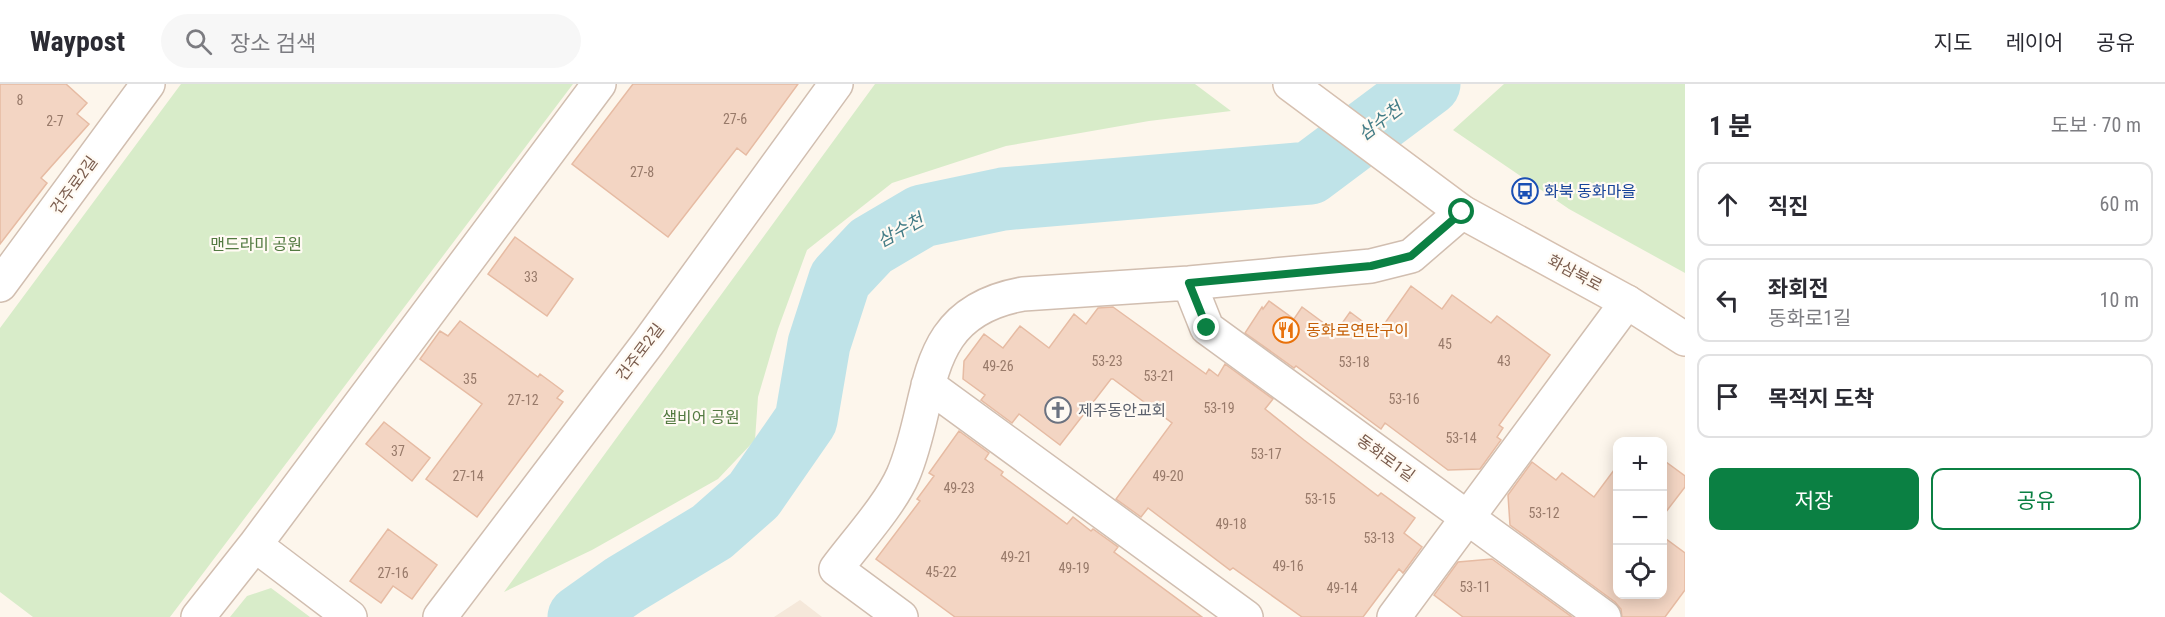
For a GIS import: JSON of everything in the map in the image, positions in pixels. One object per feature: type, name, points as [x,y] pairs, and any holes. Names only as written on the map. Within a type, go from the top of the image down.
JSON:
[{"type":"street","name":"건주로2길","points":[[0,285],[148,84]]},
{"type":"street","points":[[198,617],[255,545],[599,84]]},
{"type":"street","name":"건주로2길","points":[[440,617],[660,327],[836,84]]},
{"type":"street","name":"화삼북로","points":[[1290,84],[1399,168],[1462,212],[1628,302],[1685,339]]},
{"type":"street","points":[[900,617],[836,569],[902,476],[939,353],[954,329],[972,311],[996,299],[1023,294],[1189,283],[1371,266],[1411,256],[1462,212]]},
{"type":"street","name":"동화로1길","points":[[1189,283],[1207,328],[1604,617]]},
{"type":"street","points":[[1394,617],[1628,302]]},
{"type":"street","points":[[928,385],[1246,617]]},
{"type":"street","points":[[255,545],[350,617]]},
{"type":"shaded area","points":[[800,600],[822,617],[774,617]]},
{"type":"green space","name":"맨드라미 공원","points":[[181,84],[573,84],[170,617],[33,617],[0,592],[0,328]]},
{"type":"green space","name":"샐비어 공원","points":[[875,84],[1195,84],[1231,111],[1149,121],[1006,146],[892,183],[807,250],[778,329],[758,397],[755,440],[718,479],[592,550],[504,592]]},
{"type":"green space","points":[[1504,84],[1685,84],[1685,273],[1569,209],[1453,130]]},
{"type":"green space","points":[[271,588],[310,617],[230,617],[247,596]]},
{"type":"building","points":[[0,84],[66,84],[87,103],[77,114],[89,124],[41,178],[47,183],[0,244]]},
{"type":"building","points":[[633,84],[798,84],[746,155],[737,148],[668,237],[572,164]]},
{"type":"building","points":[[515,237],[573,279],[547,316],[488,274]]},
{"type":"building","points":[[1411,286],[1442,309],[1452,295],[1491,323],[1497,316],[1550,355],[1499,425],[1503,428],[1497,437],[1501,440],[1480,469],[1448,470],[1385,423],[1381,429],[1296,366],[1294,368],[1245,333],[1262,307],[1263,309],[1269,301],[1294,319],[1302,307],[1336,332],[1350,312],[1378,333]]},
{"type":"building","points":[[1113,307],[1206,374],[1209,369],[1218,376],[1225,364],[1273,399],[1265,409],[1378,496],[1381,493],[1415,518],[1404,533],[1422,547],[1403,573],[1399,569],[1363,617],[1302,617],[1233,568],[1230,570],[1148,508],[1141,517],[1116,499],[1172,423],[1113,379],[1060,445],[1019,414],[1012,423],[981,400],[985,395],[963,379],[964,361],[984,334],[1003,348],[1020,326],[1049,348],[1074,314],[1086,324],[1098,308]]},
{"type":"building","points":[[460,321],[538,377],[540,374],[563,391],[557,398],[563,402],[477,517],[426,479],[482,404],[420,359],[440,331],[448,336]]},
{"type":"building","points":[[384,422],[430,458],[412,481],[366,444]]},
{"type":"building","points":[[959,431],[989,453],[985,459],[1003,472],[1001,475],[1067,524],[1073,517],[1091,531],[1093,529],[1118,547],[1114,552],[1202,617],[955,617],[876,559],[920,501],[917,499],[934,476],[929,473]]},
{"type":"building","points":[[1532,462],[1556,480],[1562,473],[1594,497],[1613,471],[1613,599],[1667,599],[1667,540],[1685,553],[1685,590],[1665,617],[1622,617],[1621,609],[1615,602],[1510,525],[1508,495]]},
{"type":"building","points":[[1667,463],[1685,476],[1685,487],[1667,510]]},
{"type":"building","points":[[388,529],[437,565],[412,599],[393,586],[381,603],[350,581]]},
{"type":"building","points":[[1492,559],[1572,617],[1463,617],[1434,595],[1458,562]]},
{"type":"waterway","name":"삼수천","points":[[579,617],[624,585],[712,532],[754,495],[806,420],[819,344],[840,279],[871,246],[922,216],[1003,199],[1310,173],[1429,84]]},
{"type":"place","name":"화북 동화마을","points":[[1525,191]]},
{"type":"place","name":"동화로연탄구이","points":[[1286,330]]},
{"type":"place","name":"제주동안교회","points":[[1058,410]]},
{"type":"route","points":[[1207,328],[1189,283],[1371,266],[1411,256],[1462,212]]}]
